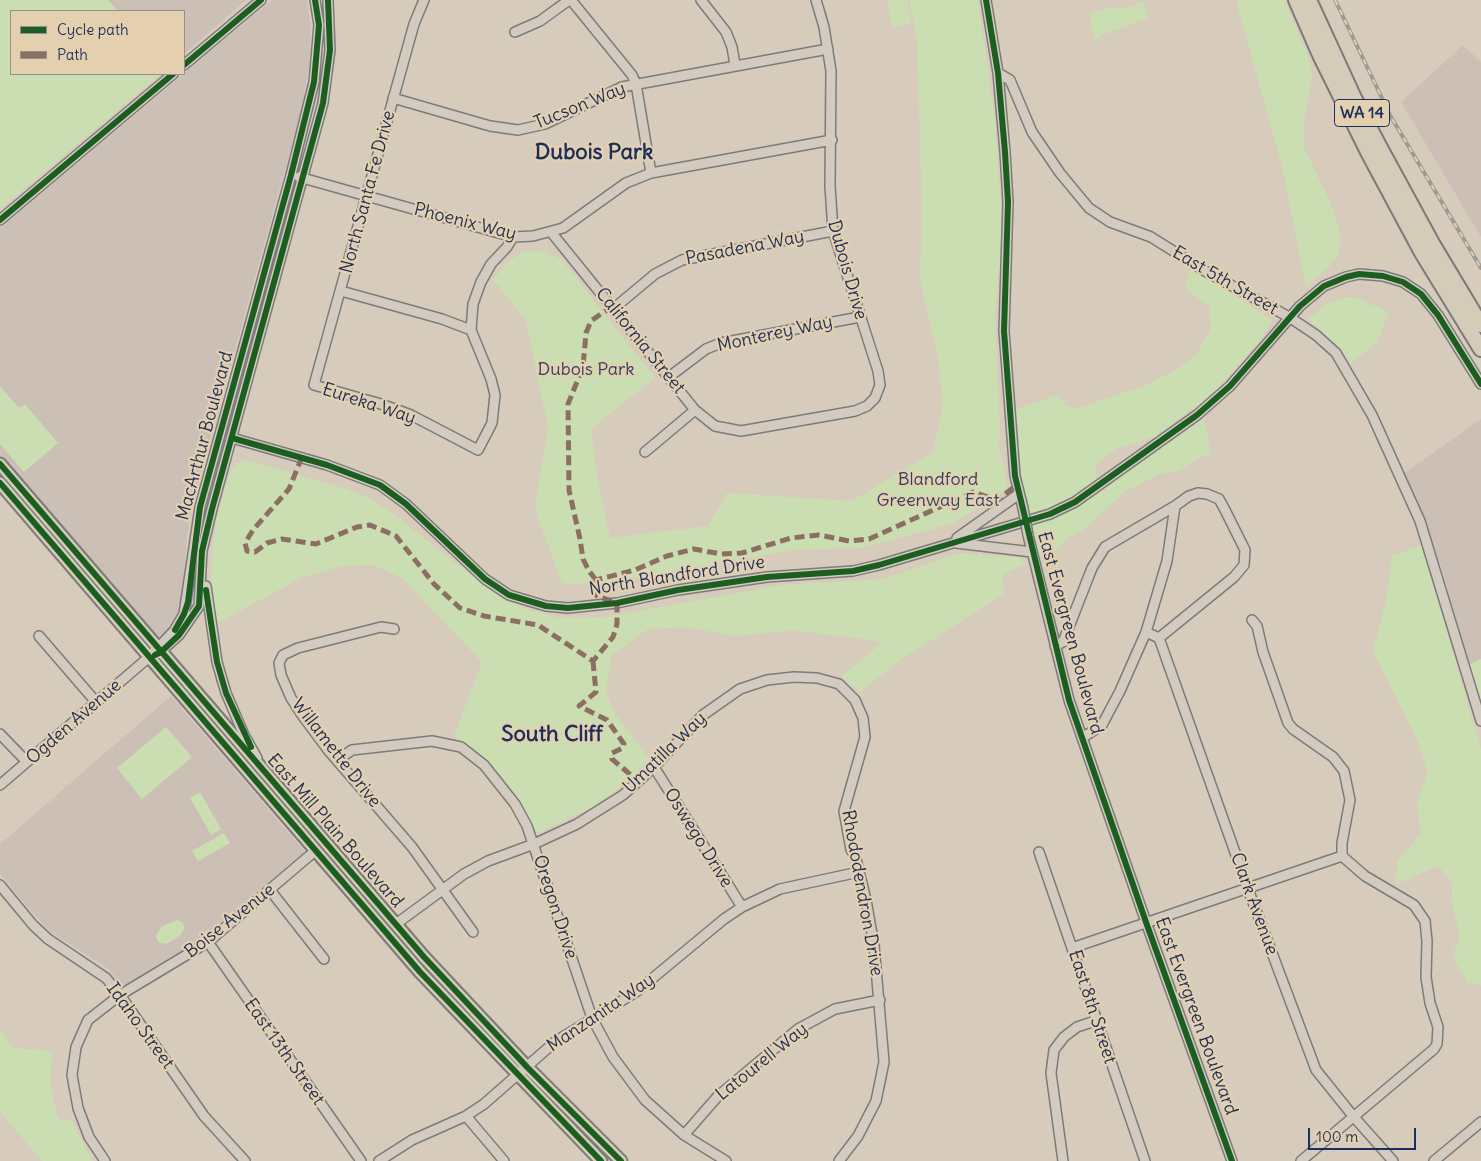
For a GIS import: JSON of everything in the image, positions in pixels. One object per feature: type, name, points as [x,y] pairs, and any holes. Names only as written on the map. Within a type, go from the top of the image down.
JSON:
[{"type":"highway","name":"WA 14","points":[[1296,0],[1324,63],[1421,251],[1481,349]]},
{"type":"highway","name":"WA 14","points":[[1309,0],[1346,82],[1379,146],[1433,245],[1481,325]]},
{"type":"main road","name":"East Mill Plain Boulevard","points":[[0,464],[270,780],[396,924],[527,1067],[621,1161]]},
{"type":"main road","points":[[0,474],[20,498],[23,500],[29,497]]},
{"type":"main road","name":"East Mill Plain Boulevard","points":[[0,484],[420,972],[601,1161]]},
{"type":"street","points":[[185,64],[261,0]]},
{"type":"street","name":"MacArthur Boulevard","points":[[159,650],[174,631],[186,608],[200,507],[292,175],[314,82],[319,25],[316,0]]},
{"type":"street","name":"MacArthur Boulevard","points":[[148,658],[184,630],[198,606],[202,550],[328,79],[330,25],[328,0]]},
{"type":"street","name":"North Santa Fe Drive","points":[[314,386],[414,24],[424,0]]},
{"type":"street","points":[[515,32],[540,21],[570,0],[627,66],[636,84],[651,173]]},
{"type":"street","points":[[701,0],[726,32],[732,47],[735,65]]},
{"type":"street","name":"Dubois Drive","points":[[742,431],[855,411],[867,406],[875,398],[880,385],[878,371],[833,231],[830,186],[832,140],[831,71],[828,48],[816,0]]},
{"type":"street","name":"East Evergreen Boulevard","points":[[986,0],[998,73],[1008,202],[1004,331],[1015,476],[1055,646],[1082,738],[1232,1161]]},
{"type":"street","name":"Tucson Way","points":[[393,98],[490,126],[518,130],[545,124],[608,92],[636,84],[828,48]]},
{"type":"street","name":"East 5th Street","points":[[998,73],[1010,80],[1032,132],[1060,173],[1089,208],[1110,222],[1151,238],[1205,271],[1289,317],[1316,335],[1336,353],[1360,390],[1405,485],[1426,538],[1481,721]]},
{"type":"street","points":[[0,220],[172,75]]},
{"type":"street","name":"Phoenix Way","points":[[292,175],[513,238],[551,232],[581,217],[626,183],[651,173],[832,140]]},
{"type":"street","name":"Pasadena Way","points":[[613,309],[655,274],[682,260],[833,231]]},
{"type":"street","name":"California Street","points":[[551,232],[695,410],[715,426],[742,431]]},
{"type":"street","points":[[341,291],[442,319],[471,330],[474,304],[481,282],[492,264],[513,238]]},
{"type":"street","name":"North Blandford Drive","points":[[232,438],[328,465],[380,485],[412,510],[485,579],[509,595],[546,606],[568,608],[617,603],[678,590],[767,577],[854,570],[879,565],[950,542],[1050,514],[1075,502],[1213,402],[1244,370],[1289,317],[1311,296],[1334,281],[1359,274],[1392,278],[1412,288],[1429,303],[1481,384]]},
{"type":"street","name":"Monterey Way","points":[[669,377],[706,349],[722,343],[860,317]]},
{"type":"street","name":"Eureka Way","points":[[314,386],[381,404],[411,415],[478,450],[492,423],[495,395],[491,379],[471,330]]},
{"type":"street","points":[[645,452],[695,410]]},
{"type":"street","points":[[1055,646],[1063,642],[1092,568],[1105,547],[1176,506],[1189,496],[1198,493],[1207,494],[1219,500],[1245,550],[1244,565],[1234,577],[1159,638],[1146,632]]},
{"type":"street","points":[[950,542],[1019,494]]},
{"type":"street","points":[[1082,738],[1102,724],[1120,691],[1146,632],[1167,561],[1176,506]]},
{"type":"street","points":[[950,542],[1032,552]]},
{"type":"street","points":[[205,543],[207,601],[219,670],[226,694],[244,735],[270,780]]},
{"type":"street","points":[[1252,620],[1257,626],[1263,652],[1288,723],[1293,729],[1333,757],[1344,771],[1350,800],[1342,843],[1342,856],[1365,876],[1406,899],[1425,921],[1427,936],[1426,977],[1430,1003],[1438,1027],[1437,1044],[1301,1161]]},
{"type":"street","name":"Willamette Drive","points":[[394,629],[380,627],[298,648],[283,655],[279,663],[281,675],[291,698],[328,750],[339,759],[412,847],[473,932]]},
{"type":"street","points":[[39,636],[96,702]]},
{"type":"street","name":"Clark Avenue","points":[[1159,638],[1248,889],[1316,1070],[1393,1161]]},
{"type":"street","name":"Ogden Avenue","points":[[0,785],[148,658]]},
{"type":"street","name":"Umatilla Way","points":[[396,924],[442,888],[488,861],[534,844],[600,810],[624,795],[654,767],[703,715],[740,688],[767,680],[794,677],[817,678],[839,684]]},
{"type":"street","name":"Rhododendron Drive","points":[[839,684],[855,700],[863,718],[865,737],[844,811],[874,945],[884,1062],[876,1100],[858,1136],[839,1161]]},
{"type":"street","points":[[0,734],[27,762]]},
{"type":"street","name":"Oregon Drive","points":[[339,759],[352,750],[432,741],[460,748],[484,764],[515,804],[534,844],[592,1018],[613,1057],[645,1100],[684,1135],[726,1161]]},
{"type":"street","name":"Oswego Drive","points":[[654,767],[742,907]]},
{"type":"street","name":"Boise Avenue","points":[[105,1161],[89,1137],[78,1108],[72,1075],[76,1048],[88,1020],[120,995],[208,942],[315,851]]},
{"type":"street","name":"East 8th Street","points":[[1039,852],[1144,1161]]},
{"type":"street","points":[[1072,948],[1342,856]]},
{"type":"street","name":"Manzanita Way","points":[[378,1161],[412,1140],[466,1116],[484,1104],[556,1041],[636,992],[724,919],[742,907],[780,889],[858,872]]},
{"type":"street","name":"Idaho Street","points":[[0,885],[33,925],[48,938],[106,978],[120,995],[204,1116],[245,1161]]},
{"type":"street","points":[[270,890],[324,959]]},
{"type":"street","name":"East 13th Street","points":[[208,942],[361,1161]]},
{"type":"street","name":"Latourell Way","points":[[684,1135],[718,1096],[798,1029],[835,1009],[880,1000]]},
{"type":"street","points":[[1063,1161],[1051,1073],[1054,1050],[1064,1037],[1077,1027],[1095,1021]]},
{"type":"street","points":[[466,1116],[504,1161]]},
{"type":"street","points":[[1434,1161],[1481,1122]]},
{"type":"shaded area","points":[[108,0],[246,0],[185,53],[185,10],[117,10]]},
{"type":"shaded area","points":[[272,0],[307,0],[311,29],[309,65],[302,108],[193,501],[187,537],[182,605],[171,628],[163,637],[157,639],[0,457],[0,228],[183,75],[185,75],[185,73]]},
{"type":"shaded area","points":[[1463,45],[1481,62],[1481,237],[1401,102]]},
{"type":"shaded area","points":[[1481,419],[1481,659],[1469,665],[1444,576],[1423,515],[1405,473]]},
{"type":"shaded area","points":[[171,696],[305,852],[203,937],[125,985],[107,968],[52,933],[34,915],[0,874],[0,844]]},
{"type":"green space","points":[[0,0],[108,0],[117,10],[10,10],[10,75],[160,75],[0,209]]},
{"type":"green space","points":[[888,0],[907,0],[911,24],[892,27]]},
{"type":"green space","name":"Blandford Greenway East","points":[[909,0],[978,0],[995,119],[1002,227],[995,320],[1000,435],[998,441],[1008,489],[951,524],[861,548],[795,550],[594,584],[562,583],[538,518],[535,504],[548,428],[526,320],[493,280],[507,262],[523,252],[543,251],[561,259],[655,378],[591,429],[596,471],[610,538],[708,526],[727,493],[852,501],[933,452],[943,406],[938,357],[920,281],[922,211],[917,42]]},
{"type":"green space","points":[[1236,0],[1284,0],[1308,55],[1312,77],[1304,122],[1304,148],[1331,204],[1341,234],[1338,255],[1328,268],[1306,287],[1282,166]]},
{"type":"green space","points":[[1143,1],[1148,18],[1100,36],[1095,41],[1089,13],[1109,8],[1130,7]]},
{"type":"green space","points":[[1191,267],[1272,320],[1260,340],[1208,399],[1155,437],[1116,449],[1095,466],[1097,480],[1067,501],[1027,519],[1013,410],[1058,395],[1065,405],[1075,409],[1149,384],[1179,368],[1196,355],[1211,328],[1209,306],[1185,288]]},
{"type":"green space","points":[[1347,297],[1357,298],[1389,312],[1377,343],[1350,363],[1342,350],[1308,319],[1327,303]]},
{"type":"green space","points":[[0,386],[19,408],[25,404],[58,443],[24,472],[0,444]]},
{"type":"green space","points":[[1204,419],[1211,454],[1199,458],[1180,470],[1159,474],[1124,492],[1086,528],[1065,540],[1059,549],[1036,556],[1031,526],[1095,493],[1198,420]]},
{"type":"green space","points":[[246,460],[346,489],[370,499],[386,508],[495,594],[528,610],[561,618],[605,617],[782,585],[883,579],[960,553],[1020,558],[1026,564],[1002,575],[1004,594],[902,659],[860,692],[841,677],[883,642],[793,630],[734,636],[686,627],[648,629],[611,656],[606,693],[617,717],[650,759],[631,779],[594,806],[537,833],[516,795],[497,771],[473,748],[454,736],[482,662],[402,578],[374,565],[341,566],[301,578],[216,624],[211,583],[212,553],[217,517],[230,472],[238,463]]},
{"type":"green space","points":[[1422,545],[1481,750],[1481,985],[1468,983],[1454,960],[1454,951],[1460,940],[1452,900],[1452,881],[1438,866],[1396,884],[1397,860],[1412,845],[1421,832],[1417,803],[1428,771],[1417,739],[1373,651],[1386,601],[1392,556]]},
{"type":"green space","points":[[1481,659],[1481,702],[1469,665]]},
{"type":"green space","points":[[166,727],[192,757],[142,799],[117,768]]},
{"type":"green space","points":[[200,792],[221,829],[211,835],[190,798]]},
{"type":"green space","points":[[224,833],[230,843],[198,861],[192,851]]},
{"type":"green space","points":[[177,920],[182,922],[185,927],[180,936],[166,944],[158,942],[156,936],[161,927]]},
{"type":"green space","points":[[0,1029],[13,1048],[52,1051],[50,1084],[57,1115],[61,1122],[71,1119],[92,1161],[42,1161],[0,1112]]},
{"type":"railway","points":[[1335,0],[1391,117],[1481,268]]},
{"type":"marked path","points":[[596,580],[583,559],[569,490],[568,404],[583,367],[586,333],[591,321],[605,311],[613,309]]},
{"type":"marked path","points":[[302,457],[289,489],[253,530],[245,543],[247,551],[255,552],[267,543],[282,539],[316,544],[357,527],[370,525],[396,536],[434,584],[460,608],[484,616],[538,625],[593,661],[613,637],[617,624],[617,603],[597,596],[593,591],[596,580],[635,570],[667,556],[694,549],[721,554],[742,553],[791,538],[819,535],[849,541],[869,539],[973,492],[997,500],[1017,485]]},
{"type":"marked path","points":[[593,661],[596,692],[579,706],[607,720],[624,744],[623,748],[612,753],[612,759],[639,782]]},
{"type":"cycle path","points":[[185,64],[261,0]]},
{"type":"cycle path","points":[[175,630],[188,602],[200,507],[291,175],[314,82],[319,25],[315,0]]},
{"type":"cycle path","points":[[155,655],[161,652],[179,635],[199,606],[202,551],[212,509],[323,103],[330,50],[328,0]]},
{"type":"cycle path","points":[[986,0],[998,73],[1005,152],[1008,202],[1004,331],[1015,476],[1069,700],[1232,1161]]},
{"type":"cycle path","points":[[0,220],[172,75]]},
{"type":"cycle path","points":[[232,438],[327,465],[380,485],[406,504],[485,579],[509,595],[546,606],[568,608],[617,603],[678,590],[767,577],[853,571],[1050,514],[1075,502],[1197,415],[1230,386],[1300,306],[1324,286],[1346,277],[1359,274],[1383,276],[1403,282],[1421,294],[1438,315],[1481,384]]},
{"type":"cycle path","points":[[0,464],[424,957],[527,1067],[621,1161]]},
{"type":"cycle path","points":[[0,483],[420,972],[601,1161]]},
{"type":"cycle path","points":[[206,590],[217,662],[226,693],[251,747]]},
{"type":"district","name":"Dubois Park","points":[[594,153]]},
{"type":"district","name":"South Cliff","points":[[552,735]]}]
